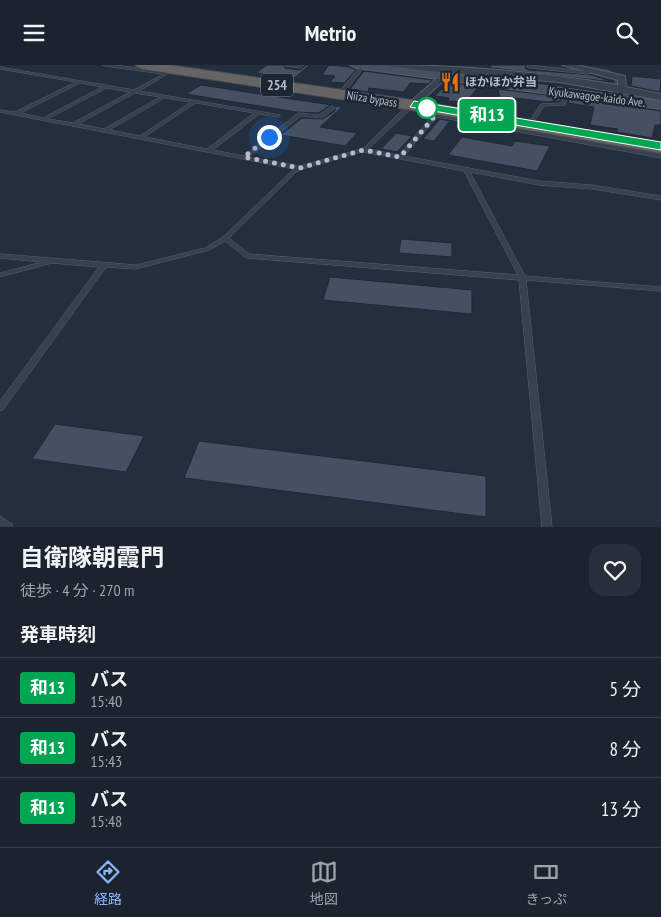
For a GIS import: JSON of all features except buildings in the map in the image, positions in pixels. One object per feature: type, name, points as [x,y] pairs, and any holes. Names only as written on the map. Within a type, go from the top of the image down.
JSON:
[{"type":"highway","name":"Niiza bypass","points":[[142,65],[414,104],[661,144]]},
{"type":"highway","name":"Niiza bypass","points":[[158,65],[343,91],[661,148]]},
{"type":"main road","name":"Kyukawagoe-kaido Ave.","points":[[359,65],[383,66],[442,77],[567,88],[661,105]]},
{"type":"street","points":[[566,65],[622,78],[618,87]]},
{"type":"street","points":[[383,66],[458,68],[567,88],[618,87],[661,97]]},
{"type":"street","points":[[414,104],[442,77]]},
{"type":"lane","points":[[74,125],[167,73],[105,65]]},
{"type":"lane","points":[[287,66],[300,67],[302,65]]},
{"type":"lane","points":[[343,91],[359,65]]},
{"type":"lane","points":[[530,65],[529,67],[588,73],[587,70]]},
{"type":"lane","points":[[0,68],[278,117]]},
{"type":"lane","points":[[0,72],[7,69]]},
{"type":"lane","points":[[16,114],[80,82]]},
{"type":"lane","points":[[44,119],[105,87]]},
{"type":"lane","points":[[531,122],[543,105],[563,104],[567,88]]},
{"type":"lane","points":[[105,131],[163,97]]},
{"type":"lane","points":[[140,138],[195,102]]},
{"type":"lane","points":[[0,256],[136,267],[207,249],[225,238],[294,171],[363,150],[398,119],[404,110],[414,104]]},
{"type":"lane","points":[[244,157],[297,115],[320,117],[332,108]]},
{"type":"lane","points":[[0,111],[300,168]]},
{"type":"lane","points":[[208,151],[258,113]]},
{"type":"lane","points":[[400,157],[434,117],[438,116],[661,156]]},
{"type":"lane","points":[[363,150],[539,183],[592,187],[661,198]]},
{"type":"lane","points":[[466,169],[522,277],[547,527]]},
{"type":"lane","points":[[225,238],[247,256],[661,289]]},
{"type":"lane","points":[[0,275],[51,261]]},
{"type":"lane","points":[[0,408],[104,265]]},
{"type":"lane","points":[[0,521],[8,527]]},
{"type":"waterway","points":[[588,68],[608,71],[616,75],[615,98]]},
{"type":"bus line","name":"和13","points":[[661,144],[416,102],[412,105],[661,148]]},
{"type":"place","name":"ほかほか弁当","points":[[450,82]]},
{"type":"route","points":[[269,137],[244,157],[300,168],[363,150],[400,157],[434,117],[427,108]]}]
